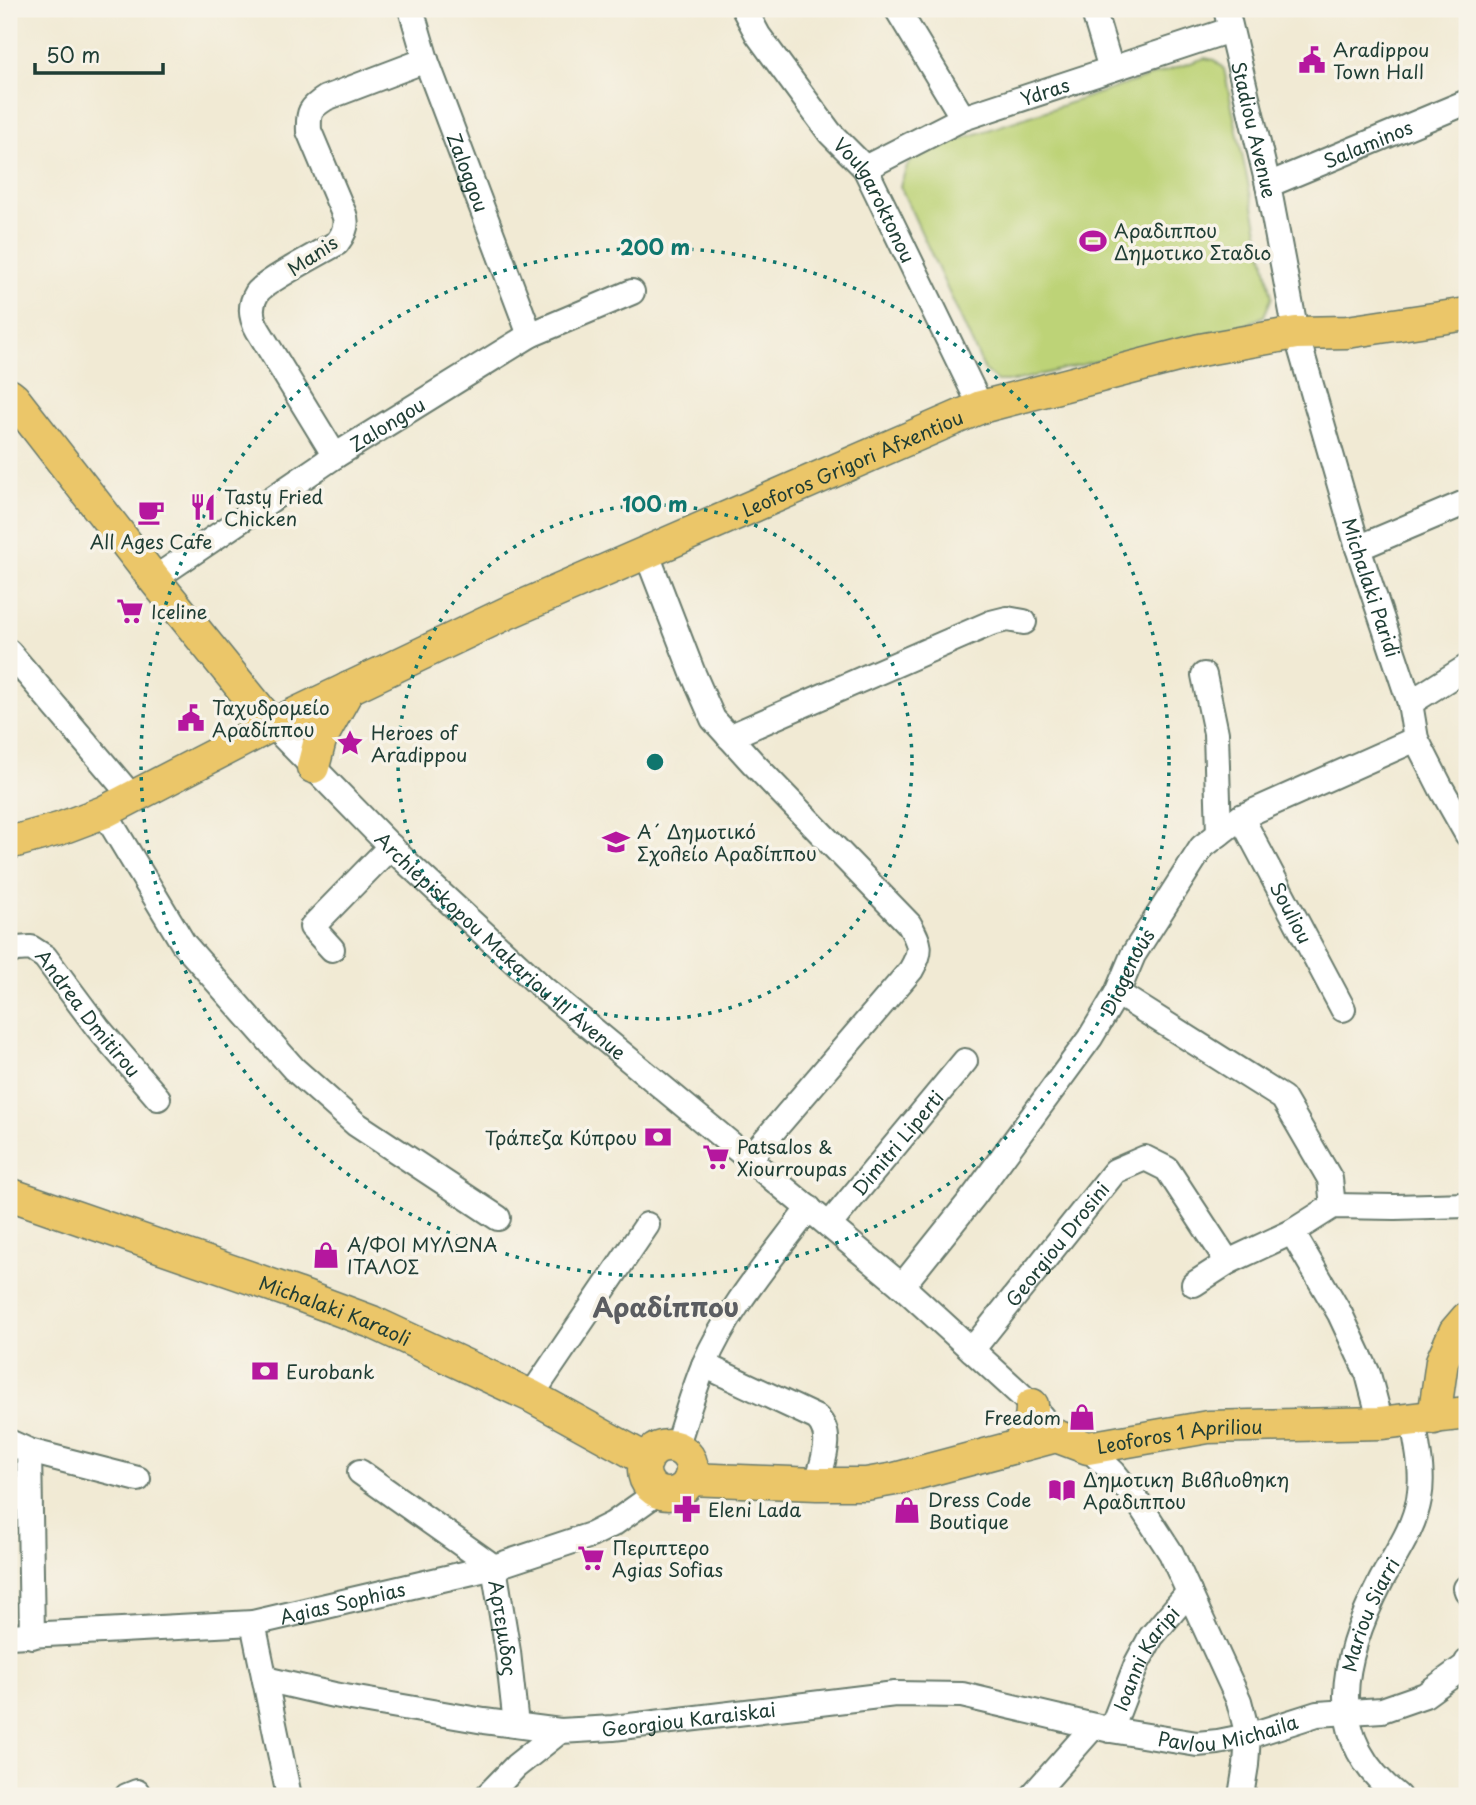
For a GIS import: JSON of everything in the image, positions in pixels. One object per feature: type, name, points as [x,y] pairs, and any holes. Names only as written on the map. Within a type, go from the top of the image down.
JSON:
[{"type":"main road","name":"Leoforos Grigori Afxentiou","points":[[9,843],[59,829],[104,812],[272,724],[513,610],[981,407],[1200,350],[1296,333],[1347,331],[1467,314]]},
{"type":"main road","name":"Archiepiskopou Makariou III Avenue","points":[[9,395],[272,724]]},
{"type":"main road","points":[[313,767],[320,740],[349,688]]},
{"type":"main road","name":"Michalaki Karaoli","points":[[9,1194],[372,1322],[531,1396],[647,1460]]},
{"type":"main road","points":[[1423,1419],[1455,1332],[1467,1318]]},
{"type":"main road","points":[[1016,1447],[1027,1432],[1032,1419],[1032,1405]]},
{"type":"main road","name":"Leoforos 1 Apriliou","points":[[1056,1436],[1088,1448],[1208,1427],[1381,1423],[1467,1413]]},
{"type":"main road","points":[[691,1479],[866,1484],[895,1479],[1056,1436]]},
{"type":"main road","points":[[662,1447],[683,1451],[688,1457],[691,1479],[681,1491],[673,1494],[658,1492],[647,1482],[647,1460],[650,1454],[662,1447]]},
{"type":"street","name":"Zaloggou","points":[[411,9],[426,60],[530,335]]},
{"type":"street","name":"Voulgaroktonou","points":[[744,9],[758,35],[830,133],[864,168],[981,407]]},
{"type":"street","points":[[897,9],[963,118]]},
{"type":"street","points":[[1093,9],[1111,69]]},
{"type":"street","name":"Ydras","points":[[864,168],[963,118],[1111,69],[1228,19]]},
{"type":"street","name":"Stadiou Avenue","points":[[1228,19],[1268,185],[1296,333]]},
{"type":"street","name":"Manis","points":[[335,456],[258,330],[251,315],[253,301],[261,288],[337,243],[345,227],[344,214],[309,131],[308,116],[312,108],[326,98],[426,60]]},
{"type":"street","name":"Salaminos","points":[[1268,185],[1467,102]]},
{"type":"street","name":"Zalongou","points":[[154,579],[335,456],[530,335],[632,292]]},
{"type":"street","name":"Michalaki Paridi","points":[[1296,333],[1358,548],[1409,703],[1416,739],[1467,834]]},
{"type":"street","points":[[1358,548],[1467,502]]},
{"type":"street","points":[[646,552],[713,719],[764,776],[909,924],[920,947],[918,959],[911,970],[750,1159]]},
{"type":"street","points":[[729,737],[991,623],[1007,619],[1024,622]]},
{"type":"street","points":[[9,652],[132,797]]},
{"type":"street","points":[[1409,703],[1467,667]]},
{"type":"street","points":[[1204,675],[1216,733],[1219,834]]},
{"type":"street","name":"Archiepiskopou Makariou III Avenue","points":[[272,724],[391,846],[544,989],[901,1286],[1032,1405],[1056,1436]]},
{"type":"street","name":"Diogenous","points":[[901,1286],[974,1196],[1090,1038],[1116,993],[1133,956],[1202,848],[1241,817],[1416,739]]},
{"type":"street","points":[[104,812],[183,943],[294,1069],[356,1124],[498,1217]]},
{"type":"street","name":"Souliou","points":[[1241,817],[1343,1009]]},
{"type":"street","points":[[332,949],[312,927],[391,846]]},
{"type":"street","name":"Andrea Dmitirou","points":[[9,952],[31,948],[45,957],[98,1028],[158,1098]]},
{"type":"street","points":[[1116,993],[1283,1098],[1330,1179],[1333,1206]]},
{"type":"street","name":"Dimitri Liperti","points":[[829,1225],[965,1061]]},
{"type":"street","name":"Georgiou Drosini","points":[[971,1350],[1115,1171],[1145,1158],[1167,1169],[1228,1262]]},
{"type":"street","points":[[1194,1284],[1228,1262],[1292,1232],[1333,1206],[1467,1205]]},
{"type":"street","points":[[676,1448],[704,1366],[739,1303],[809,1208]]},
{"type":"street","points":[[531,1396],[647,1224]]},
{"type":"street","points":[[1292,1232],[1340,1314],[1368,1374],[1381,1423]]},
{"type":"street","points":[[704,1366],[817,1418],[823,1424],[827,1443],[817,1484]]},
{"type":"street","name":"Mariou Siarri","points":[[1398,1796],[1366,1765],[1352,1739],[1346,1712],[1346,1682],[1352,1655],[1380,1583],[1407,1533],[1419,1500],[1423,1419]]},
{"type":"street","points":[[20,1636],[19,1446],[138,1479]]},
{"type":"street","points":[[1088,1448],[1140,1505],[1171,1553],[1238,1701],[1248,1736],[1241,1796]]},
{"type":"street","name":"Αρτεμιδος","points":[[360,1472],[494,1567],[508,1652],[516,1725]]},
{"type":"street","name":"Agias Sophias","points":[[20,1636],[253,1623],[494,1567],[591,1535],[613,1524],[658,1492]]},
{"type":"street","name":"Ioanni Karipi","points":[[1102,1728],[1151,1637],[1189,1592]]},
{"type":"street","points":[[253,1623],[289,1796]]},
{"type":"street","name":"Pavlou Michaila","points":[[1102,1728],[1197,1744],[1218,1742],[1248,1736],[1317,1714],[1382,1710],[1425,1696],[1467,1662]]},
{"type":"street","name":"Georgiou Karaiskai","points":[[265,1679],[334,1695],[560,1731],[613,1728],[895,1694],[962,1695],[1102,1728]]},
{"type":"street","points":[[1032,1796],[1102,1728]]},
{"type":"street","points":[[487,1796],[516,1766],[560,1731]]},
{"type":"green space","name":"Αραδιππου Δημοτικο Σταδιο","points":[[1205,58],[1214,60],[1224,69],[1272,297],[1264,316],[1246,325],[1014,381],[997,381],[985,371],[900,186],[907,166],[919,153]]},
{"type":"place","name":"Aradippou Town Hall","points":[[1312,60]]},
{"type":"place","name":"Αραδιππου Δημοτικο Σταδιο","points":[[1093,241]]},
{"type":"place","name":"Tasty Fried Chicken","points":[[203,507]]},
{"type":"place","name":"All Ages Cafe","points":[[151,512]]},
{"type":"place","name":"Iceline","points":[[130,611]]},
{"type":"place","name":"Ταχυδρομείο Αραδίππου","points":[[191,718]]},
{"type":"place","name":"Heroes of Aradippou","points":[[350,743]]},
{"type":"place","name":"Α´ Δημοτικό Σχολείο Αραδίππου","points":[[616,842]]},
{"type":"place","name":"Τράπεζα Κύπρου","points":[[658,1137]]},
{"type":"place","name":"Patsalos & Xiourroupas","points":[[716,1157]]},
{"type":"place","name":"Α/ΦΟΙ ΜΥΛΩΝΑ ΙΤΑΛΟΣ","points":[[326,1255]]},
{"type":"place","name":"Eurobank","points":[[265,1371]]},
{"type":"place","name":"Freedom","points":[[1082,1417]]},
{"type":"place","name":"Δημοτικη Βιβλιοθηκη Αραδιππου","points":[[1062,1490]]},
{"type":"place","name":"Eleni Lada","points":[[687,1509]]},
{"type":"place","name":"Dress Code Boutique","points":[[907,1510]]},
{"type":"place","name":"Περιπτερο Agias Sofias","points":[[591,1558]]},
{"type":"district","name":"Αραδίππου","points":[[666,1306]]}]
